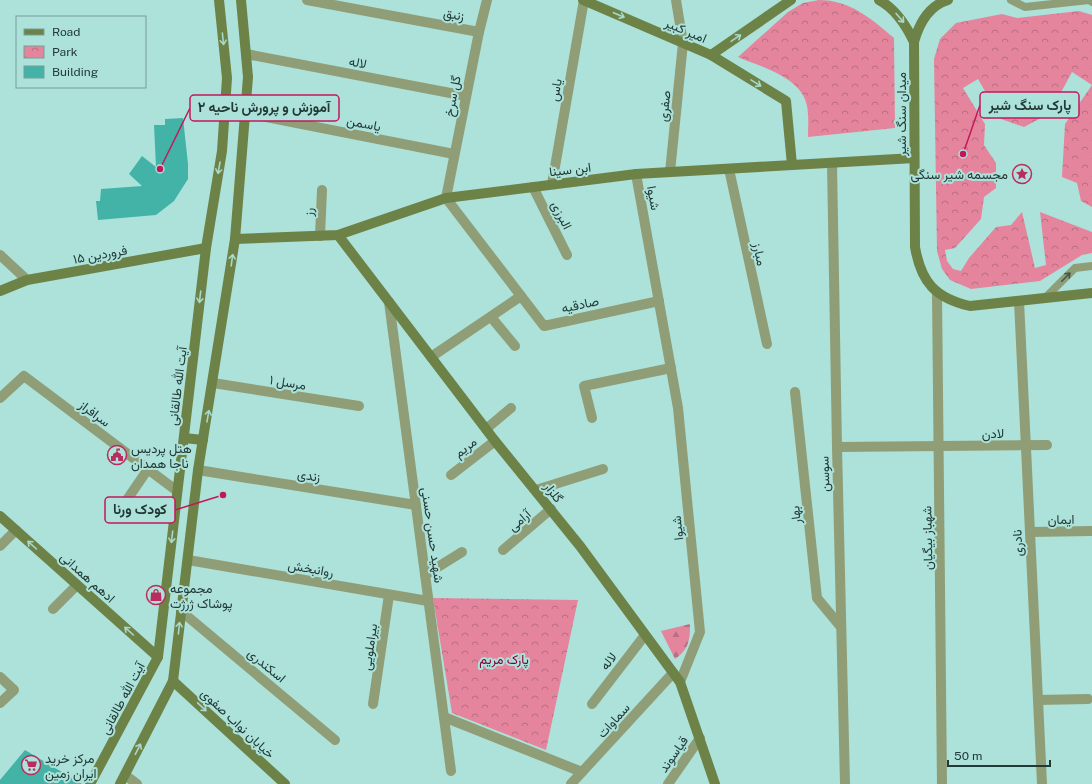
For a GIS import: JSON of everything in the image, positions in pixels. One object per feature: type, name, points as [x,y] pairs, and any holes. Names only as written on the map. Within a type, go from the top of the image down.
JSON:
[{"type":"main road","name":"آیت الله طالقانی","points":[[90,784],[158,657],[206,248],[222,151],[227,78],[219,0]]},
{"type":"main road","points":[[120,784],[173,680],[198,470],[235,239],[248,77],[241,0]]},
{"type":"main road","name":"امیر کبیر","points":[[583,0],[711,55],[779,4],[791,0]]},
{"type":"main road","points":[[879,0],[900,18],[908,29],[914,42]]},
{"type":"main road","name":"میدان سنگ شیر","points":[[948,0],[930,11],[919,25],[914,42],[915,246],[918,264],[925,280],[937,293],[952,302],[970,306],[1092,292]]},
{"type":"main road","points":[[711,55],[786,101],[792,165]]},
{"type":"main road","name":"ابن سینا","points":[[235,239],[338,235],[446,198],[552,184],[636,174],[914,158]]},
{"type":"main road","name":"گلزار","points":[[338,235],[495,441],[580,546],[680,682],[715,784]]},
{"type":"main road","name":"۱۵ فروردین","points":[[0,291],[27,280],[206,248]]},
{"type":"main road","points":[[184,438],[204,440]]},
{"type":"main road","name":"ادهم همدانی","points":[[0,516],[158,657]]},
{"type":"main road","name":"خیابان نواب صفوی","points":[[173,680],[285,784]]},
{"type":"street","name":"زنبق","points":[[307,0],[319,1],[479,32]]},
{"type":"street","name":"گل سرخ","points":[[446,198],[479,32],[487,0]]},
{"type":"street","name":"یاس","points":[[552,184],[583,0]]},
{"type":"street","name":"صفری","points":[[670,172],[683,43],[676,0]]},
{"type":"street","name":"لاله","points":[[246,54],[466,96]]},
{"type":"street","name":"یاسمن","points":[[245,113],[454,154]]},
{"type":"street","name":"سوسن","points":[[832,163],[845,784]]},
{"type":"street","name":"مبارز","points":[[728,169],[767,344]]},
{"type":"street","name":"شیوا","points":[[636,174],[678,408],[700,632],[680,682]]},
{"type":"street","name":"البرزی","points":[[533,187],[567,255]]},
{"type":"street","name":"رز","points":[[320,236],[322,190]]},
{"type":"street","name":"صادقیه","points":[[446,198],[544,326],[659,301]]},
{"type":"street","points":[[0,255],[27,280]]},
{"type":"street","name":"شهباز بیگیان","points":[[937,293],[942,784]]},
{"type":"street","points":[[431,357],[521,296]]},
{"type":"street","name":"نادری","points":[[1019,301],[1042,784]]},
{"type":"street","name":"شهید حسن حسنی","points":[[389,302],[451,772]]},
{"type":"street","points":[[491,317],[515,346]]},
{"type":"street","points":[[592,418],[584,386],[671,368]]},
{"type":"street","name":"سرافراز","points":[[0,398],[24,376],[178,491]]},
{"type":"street","name":"مرسل ۱","points":[[213,383],[359,406]]},
{"type":"street","name":"بهار","points":[[795,392],[817,598],[841,627]]},
{"type":"street","points":[[486,429],[511,408]]},
{"type":"street","name":"مریم","points":[[451,475],[495,441]]},
{"type":"street","name":"لادن","points":[[837,447],[1047,445]]},
{"type":"street","points":[[122,507],[148,469]]},
{"type":"street","points":[[536,490],[603,469]]},
{"type":"street","name":"زندی","points":[[198,470],[416,505]]},
{"type":"street","name":"آرامی","points":[[504,550],[551,509]]},
{"type":"street","points":[[0,546],[16,530]]},
{"type":"street","name":"ایمان","points":[[1030,532],[1092,531]]},
{"type":"street","points":[[425,575],[462,552]]},
{"type":"street","name":"روانبخش","points":[[188,560],[428,601]]},
{"type":"street","points":[[53,609],[77,584]]},
{"type":"street","name":"بیراملویی","points":[[373,704],[389,594]]},
{"type":"street","name":"اسکندری","points":[[181,611],[336,740]]},
{"type":"street","name":"لاله","points":[[592,704],[645,634]]},
{"type":"street","name":"سماوات","points":[[571,784],[673,673]]},
{"type":"street","points":[[0,677],[14,690],[0,703]]},
{"type":"street","points":[[1038,700],[1088,699]]},
{"type":"street","points":[[444,717],[582,772]]},
{"type":"street","name":"قیاسوند","points":[[668,784],[700,738]]},
{"type":"street","points":[[125,775],[137,784]]},
{"type":"lane","points":[[1011,0],[1025,7],[1089,0],[1092,2]]},
{"type":"lane","points":[[1045,298],[1076,268],[1092,266]]},
{"type":"green space","points":[[819,0],[841,3],[851,7],[869,18],[894,38],[895,128],[808,137],[807,106],[804,96],[797,88],[789,80],[779,74],[738,57],[788,12],[803,3]]},
{"type":"green space","points":[[1079,11],[1092,15],[1092,85],[1072,72],[1050,113],[1024,127],[1001,119],[978,79],[963,88],[985,124],[984,145],[996,163],[996,188],[984,197],[981,219],[955,248],[945,250],[947,261],[953,269],[961,271],[969,258],[996,227],[1011,225],[1022,212],[1035,268],[1046,265],[1040,212],[1092,232],[1092,253],[1082,255],[1040,281],[971,289],[950,280],[942,269],[937,251],[934,59],[940,39],[956,23],[1002,14],[1017,18]]},
{"type":"green space","points":[[1092,85],[1092,207],[1081,201],[1077,183],[1062,177],[1065,124]]},
{"type":"green space","name":"پارک مریم","points":[[433,598],[578,600],[546,750],[452,713]]},
{"type":"green space","points":[[690,624],[688,644],[683,652],[675,659],[661,631]]},
{"type":"building","points":[[183,118],[188,164],[188,179],[174,201],[156,215],[98,220],[96,201],[100,201],[101,189],[142,186],[129,174],[142,156],[156,167],[154,125],[165,125],[165,119]]},
{"type":"building","name":"مرکز خرید ایران زمین","points":[[25,750],[82,784],[0,784],[0,780]]},
{"type":"place","name":"پارک سنگ شیر","points":[[963,154]]},
{"type":"place","name":"آموزش و پرورش ناحیه ۲","points":[[160,169]]},
{"type":"place","name":"مجسمه شیر سنگی","points":[[1022,174]]},
{"type":"place","name":"هتل پردیس ناجا همدان","points":[[117,455]]},
{"type":"place","name":"کودک ورنا","points":[[223,495]]},
{"type":"place","name":"مجموعه پوشاک ژرژت","points":[[156,595]]},
{"type":"place","name":"مرکز خرید ایران زمین","points":[[31,765]]}]
